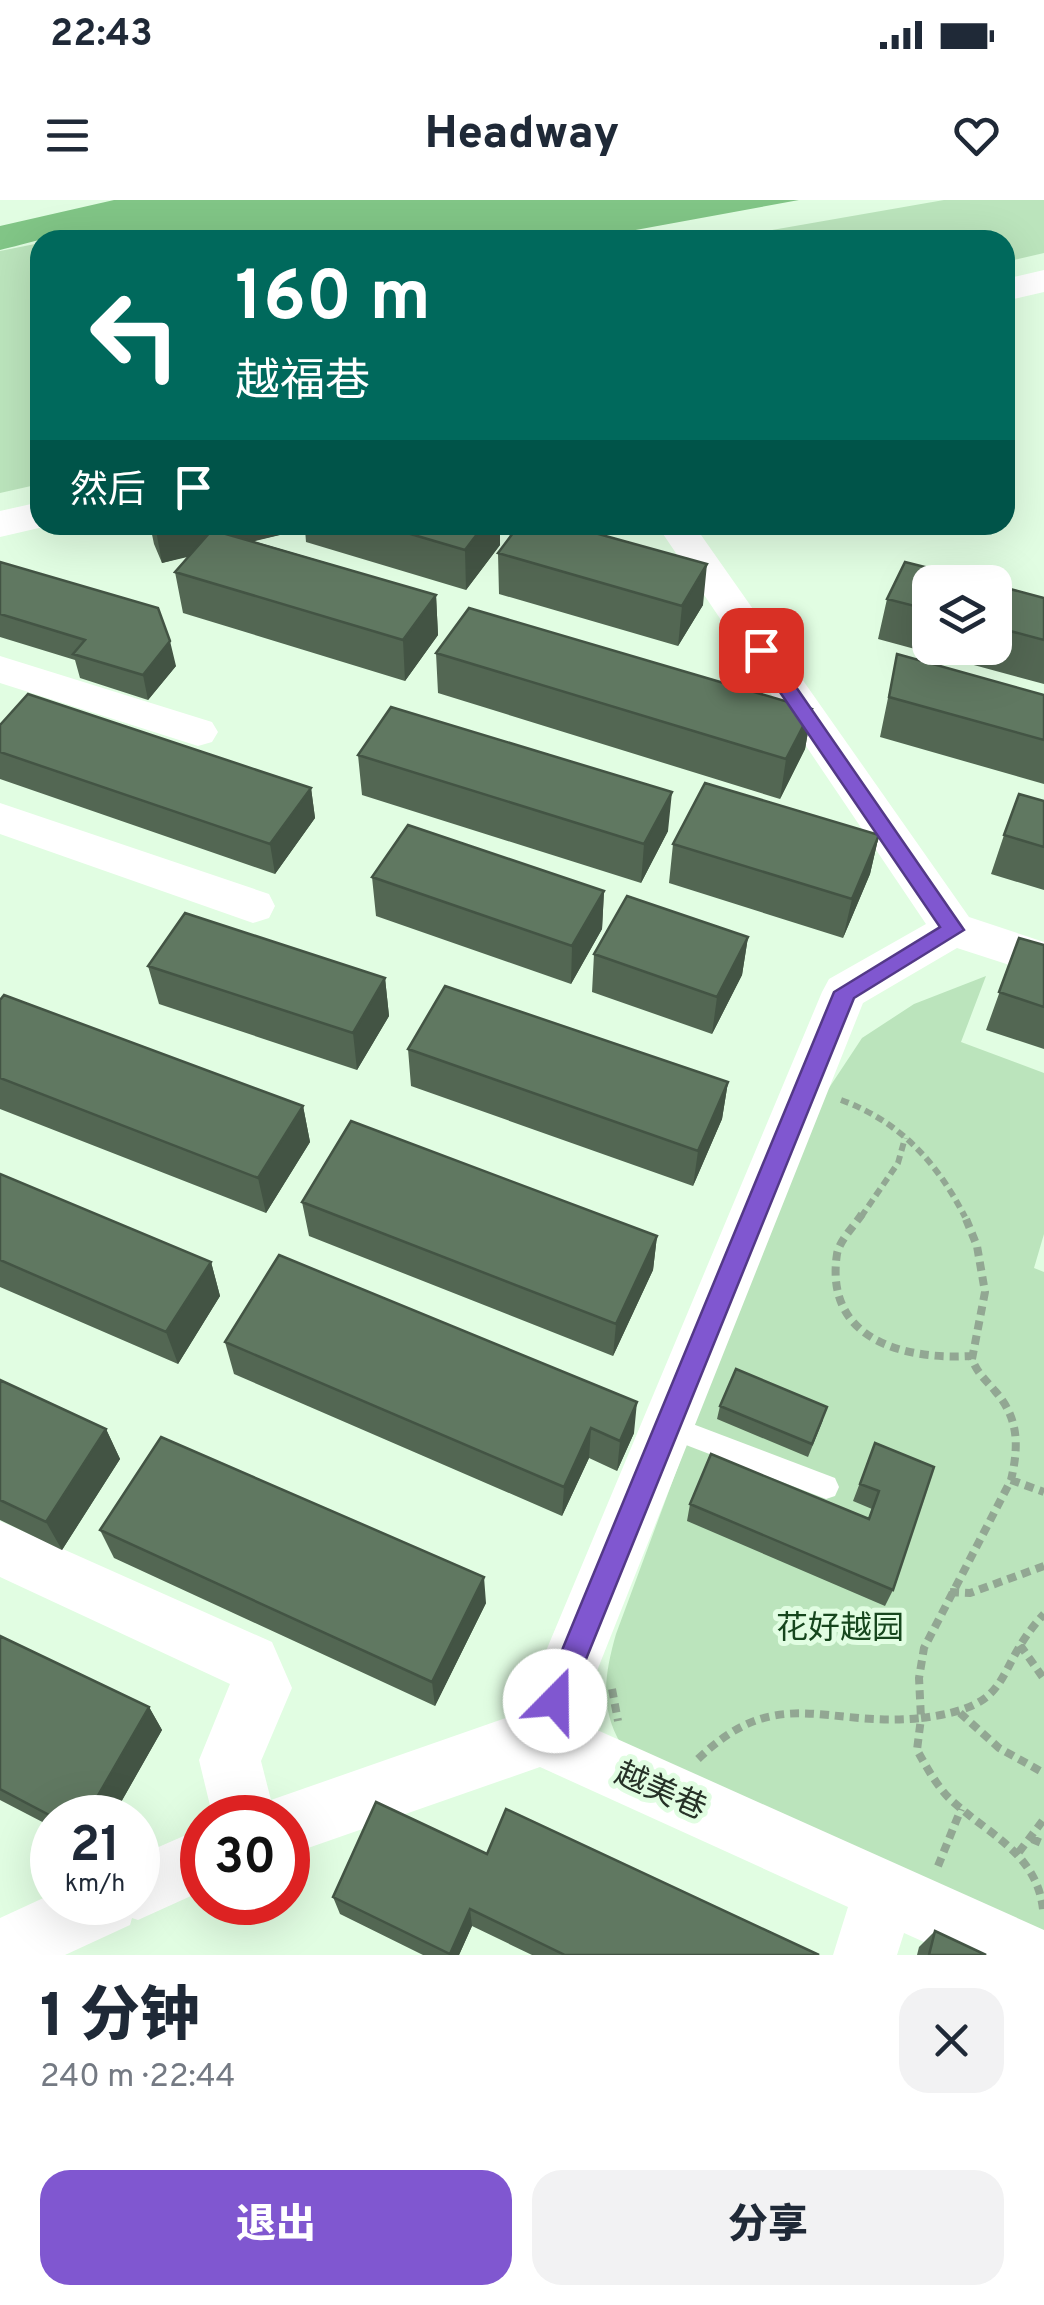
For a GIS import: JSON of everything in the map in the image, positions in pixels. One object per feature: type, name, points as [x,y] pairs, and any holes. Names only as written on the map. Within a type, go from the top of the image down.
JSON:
[{"type":"street","points":[[1015,287],[1044,280]]},
{"type":"street","points":[[0,524],[30,517]]},
{"type":"street","points":[[682,535],[954,930],[1044,960]]},
{"type":"street","points":[[0,668],[198,732]]},
{"type":"street","points":[[0,818],[253,906]]},
{"type":"street","points":[[310,1816],[541,1736],[845,992],[954,930]]},
{"type":"street","points":[[0,1548],[250,1662],[262,1688],[230,1760],[238,1795]]},
{"type":"street","name":"越美巷","points":[[541,1736],[908,1887],[1034,1934]]},
{"type":"street","points":[[865,1955],[908,1887]]},
{"type":"street","points":[[0,1952],[58,1925]]},
{"type":"lane","points":[[668,1427],[826,1487]]},
{"type":"path","points":[[832,1098],[876,1113],[905,1136],[958,1204],[976,1242],[985,1293],[970,1356],[1019,1429],[1011,1480],[924,1648],[917,1750],[946,1796],[1034,1866],[1044,1894],[1034,1934]]},
{"type":"path","points":[[905,1136],[898,1163],[837,1251],[843,1306],[855,1325],[914,1357],[970,1356]]},
{"type":"path","points":[[1011,1480],[1044,1492]]},
{"type":"path","points":[[950,1592],[970,1593],[1010,1575],[1044,1566]]},
{"type":"path","points":[[688,1772],[729,1726],[778,1710],[892,1724],[972,1710],[999,1689],[1029,1627],[1044,1614]]},
{"type":"path","points":[[1020,1646],[1044,1679]]},
{"type":"path","points":[[960,1712],[976,1732],[1020,1763],[1044,1773]]},
{"type":"path","points":[[908,1887],[961,1809]]},
{"type":"path","points":[[1019,1852],[1044,1820]]},
{"type":"path","points":[[1032,1839],[1044,1844]]},
{"type":"green space","points":[[944,200],[1044,200],[1044,253],[1015,260],[1015,230],[772,230]]},
{"type":"green space","points":[[30,245],[30,486],[0,493],[0,251]]},
{"type":"green space","name":"花好越园","points":[[986,976],[961,1042],[1044,1073],[1044,1234],[1034,1268],[1044,1272],[1044,1945],[621,1744],[609,1717],[606,1690],[616,1634],[747,1280],[825,1094],[862,1038],[914,1004]]},
{"type":"shaded area","points":[[114,200],[799,200],[636,230],[30,230],[30,242],[0,250],[0,226]]},
{"type":"building","points":[[208,535],[229,535],[436,595],[403,640],[175,572]]},
{"type":"building","points":[[414,535],[476,535],[465,550]]},
{"type":"building","points":[[512,535],[602,535],[707,564],[682,606],[498,553]]},
{"type":"building","points":[[0,562],[158,608],[170,641],[143,675],[73,654],[85,640],[0,614]]},
{"type":"building","points":[[905,562],[917,565],[912,565],[912,605],[887,599]]},
{"type":"building","points":[[1012,590],[1044,598],[1044,640],[1012,632]]},
{"type":"building","points":[[469,608],[812,709],[786,759],[436,653]]},
{"type":"building","points":[[897,654],[912,658],[912,665],[936,665],[1044,695],[1044,740],[889,697]]},
{"type":"building","points":[[28,694],[311,788],[270,844],[0,752],[0,725]]},
{"type":"building","points":[[391,707],[672,792],[644,844],[358,755]]},
{"type":"building","points":[[705,783],[879,835],[852,899],[673,844]]},
{"type":"building","points":[[1019,794],[1044,801],[1044,847],[1004,835]]},
{"type":"building","points":[[408,825],[604,891],[572,946],[372,877]]},
{"type":"building","points":[[627,896],[748,937],[717,997],[594,954]]},
{"type":"building","points":[[185,913],[385,978],[353,1033],[148,966]]},
{"type":"building","points":[[1019,938],[1044,945],[1044,1007],[999,992]]},
{"type":"building","points":[[445,986],[728,1082],[698,1151],[408,1049]]},
{"type":"building","points":[[4,995],[303,1106],[258,1178],[0,1078],[0,1000]]},
{"type":"building","points":[[351,1121],[657,1236],[616,1324],[302,1202]]},
{"type":"building","points":[[0,1174],[211,1262],[166,1332],[0,1260]]},
{"type":"building","points":[[279,1255],[637,1402],[620,1441],[591,1428],[564,1487],[225,1342]]},
{"type":"building","points":[[736,1369],[827,1407],[812,1444],[720,1406]]},
{"type":"building","points":[[0,1380],[106,1429],[46,1522],[0,1500]]},
{"type":"building","points":[[161,1437],[484,1577],[432,1682],[100,1530]]},
{"type":"building","points":[[875,1443],[934,1467],[893,1590],[690,1504],[711,1454],[869,1519],[879,1491],[860,1484]]},
{"type":"building","points":[[0,1636],[149,1707],[98,1795],[30,1795],[30,1805],[0,1789]]},
{"type":"building","points":[[376,1802],[487,1854],[506,1809],[819,1955],[565,1955],[470,1909],[450,1954],[333,1897]]},
{"type":"building","points":[[935,1931],[986,1955],[929,1955]]},
{"type":"route","points":[[555,1701],[845,992],[954,930],[761,650]]}]
